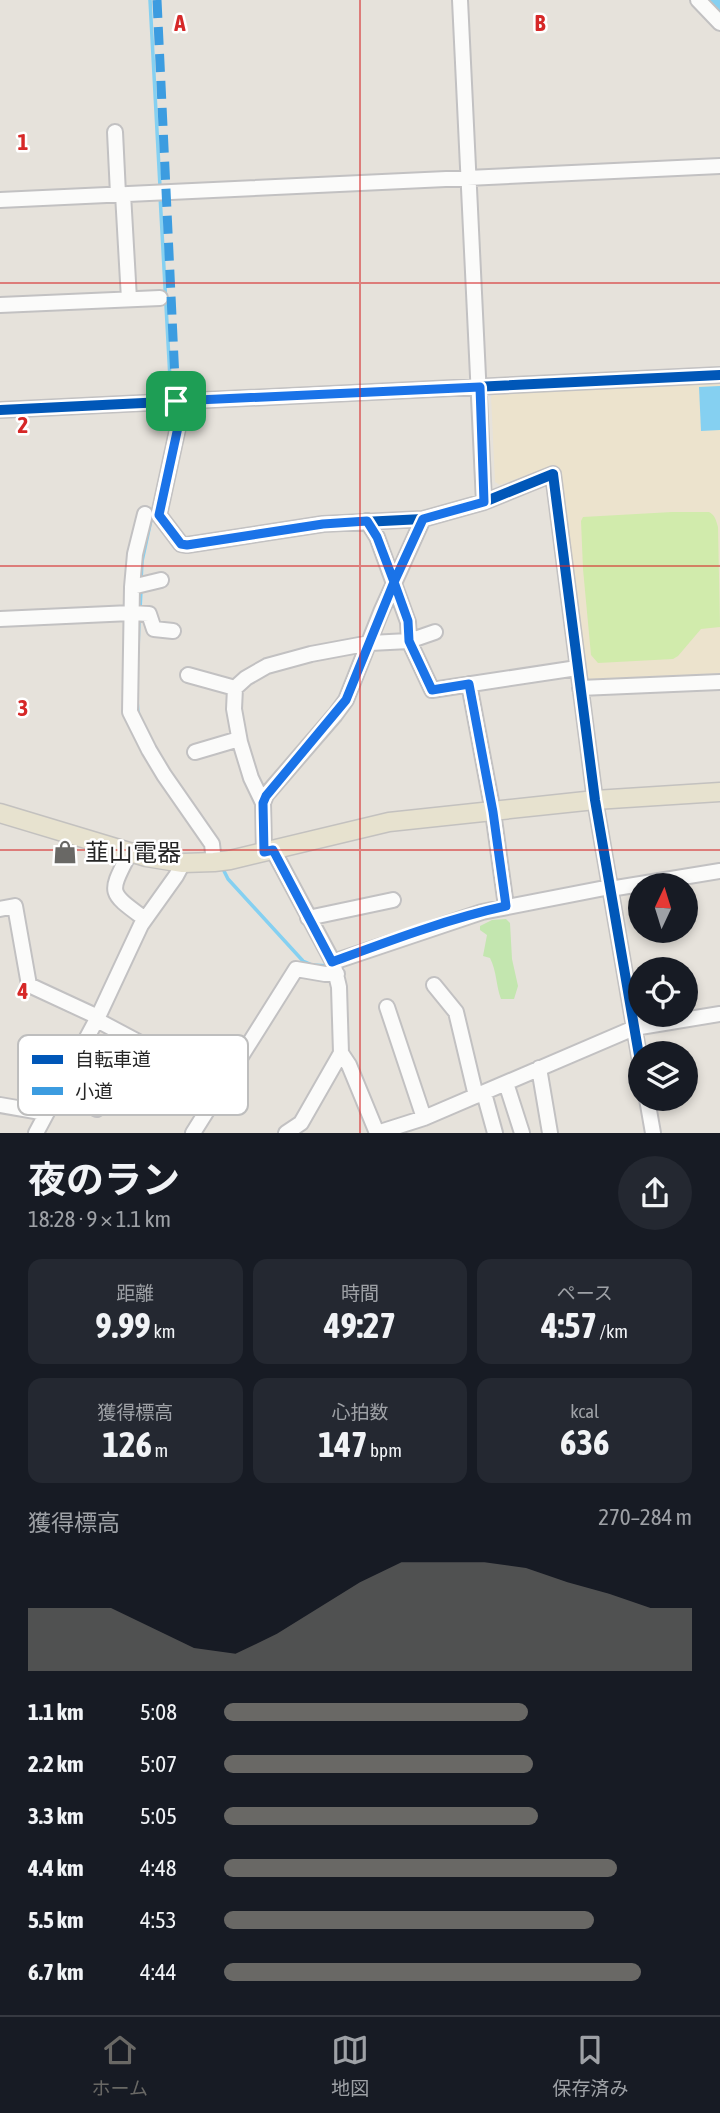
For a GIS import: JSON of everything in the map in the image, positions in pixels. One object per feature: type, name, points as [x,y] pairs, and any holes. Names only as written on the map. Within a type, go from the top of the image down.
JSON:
[{"type":"main road","points":[[0,813],[130,852],[183,863],[214,862],[389,822],[595,800],[720,792]]},
{"type":"street","points":[[460,0],[484,502]]},
{"type":"street","points":[[698,0],[720,23]]},
{"type":"street","points":[[115,132],[129,299]]},
{"type":"street","points":[[0,200],[720,166]]},
{"type":"street","points":[[0,304],[160,298]]},
{"type":"street","points":[[0,410],[720,375]]},
{"type":"street","points":[[172,401],[180,410],[180,418],[159,515],[181,544],[207,543],[323,524],[423,519],[484,502],[553,474],[595,800],[636,1041]]},
{"type":"street","points":[[145,514],[135,554],[137,586],[131,715],[164,775],[212,844],[214,862]]},
{"type":"street","points":[[263,803],[346,700],[423,519]]},
{"type":"street","points":[[367,521],[377,537],[408,621],[409,641],[432,690],[577,668]]},
{"type":"street","points":[[137,586],[161,580]]},
{"type":"street","points":[[0,619],[136,613],[149,614],[154,629],[173,631]]},
{"type":"street","points":[[295,1130],[341,1053],[340,1000],[335,968],[269,851],[263,803],[251,778],[239,739],[234,709],[235,688],[267,666],[311,654],[370,643],[409,641],[435,632]]},
{"type":"street","points":[[188,675],[235,688]]},
{"type":"street","points":[[580,688],[720,682]]},
{"type":"street","points":[[469,684],[493,812],[506,906]]},
{"type":"street","points":[[195,752],[239,739]]},
{"type":"street","points":[[130,852],[117,879],[115,892],[120,900],[145,919]]},
{"type":"street","points":[[88,1035],[145,919],[183,863]]},
{"type":"street","points":[[248,1045],[296,968],[325,974],[438,926],[506,906],[720,871]]},
{"type":"street","points":[[308,918],[393,900]]},
{"type":"street","points":[[0,909],[15,906],[29,985],[126,1035]]},
{"type":"street","points":[[434,985],[456,1012],[480,1094],[495,1133]]},
{"type":"street","points":[[387,1007],[424,1118]]},
{"type":"street","points":[[341,1053],[349,1065],[377,1133],[424,1118],[634,1028],[720,1014]]},
{"type":"street","points":[[539,1068],[551,1133]]},
{"type":"street","points":[[506,1083],[522,1133]]},
{"type":"street","points":[[0,1105],[18,1108]]},
{"type":"street","points":[[649,1111],[653,1133]]},
{"type":"street","points":[[36,1133],[45,1115]]},
{"type":"street","points":[[193,1133],[204,1115]]},
{"type":"shaded area","points":[[720,378],[720,678],[585,684],[555,468],[552,466],[500,485],[495,482],[491,396],[495,390]]},
{"type":"green space","points":[[709,512],[716,520],[720,627],[701,629],[673,659],[598,663],[591,655],[581,521],[583,517]]},
{"type":"green space","points":[[506,919],[510,923],[512,959],[518,986],[514,999],[501,999],[490,958],[483,956],[487,935],[480,930],[480,926],[492,920]]},
{"type":"water","points":[[720,386],[720,430],[701,431],[699,387]]},
{"type":"waterway","points":[[150,0],[160,187]]},
{"type":"waterway","points":[[160,195],[171,397]]},
{"type":"waterway","points":[[171,405],[172,425]]},
{"type":"waterway","points":[[141,582],[142,561],[153,511]]},
{"type":"waterway","points":[[140,610],[141,590]]},
{"type":"waterway","points":[[138,652],[139,618]]},
{"type":"waterway","points":[[137,699],[138,715]]},
{"type":"waterway","points":[[224,871],[228,879],[303,961],[312,965],[331,966]]},
{"type":"marked path","points":[[157,0],[176,401]]},
{"type":"cycle path","points":[[0,410],[720,375]]},
{"type":"cycle path","points":[[176,401],[180,418],[159,515],[181,544],[323,524],[423,519],[484,502],[553,474],[595,800],[637,1041]]},
{"type":"place","name":"韮山電器","points":[[65,852]]},
{"type":"route","points":[[176,401],[180,418],[159,515],[181,544],[207,543],[323,524],[367,521],[377,537],[394,582],[346,700],[263,803],[264,852],[273,850],[332,962],[427,929],[506,906],[493,812],[469,684],[432,690],[409,641],[408,621],[394,582],[423,519],[484,502],[480,387],[176,401]]}]
